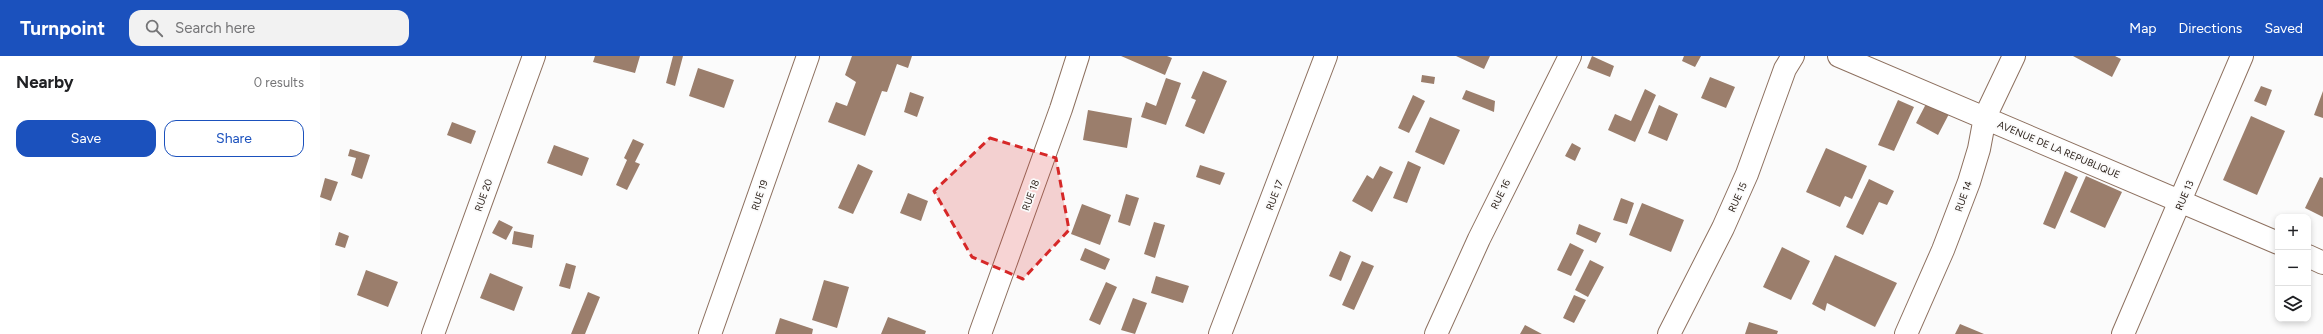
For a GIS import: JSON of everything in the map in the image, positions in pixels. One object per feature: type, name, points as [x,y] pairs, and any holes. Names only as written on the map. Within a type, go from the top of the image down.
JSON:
[{"type":"street","name":"RUE 20","points":[[433,334],[534,56]]},
{"type":"street","name":"RUE 19","points":[[710,334],[808,56]]},
{"type":"street","name":"RUE 18","points":[[980,334],[1061,109],[1078,56]]},
{"type":"street","name":"RUE 17","points":[[1220,334],[1326,56]]},
{"type":"street","name":"RUE 16","points":[[1436,334],[1485,225],[1570,56]]},
{"type":"street","name":"RUE 15","points":[[1669,334],[1735,201],[1785,69],[1793,56]]},
{"type":"street","name":"AVENUE DE LA REPUBLIQUE","points":[[1839,56],[2275,242]]},
{"type":"street","name":"RUE 14","points":[[1906,334],[1943,250],[1969,182],[1979,149],[1985,117],[2014,56]]},
{"type":"street","name":"RUE 13","points":[[2123,334],[2242,56]]},
{"type":"street","points":[[2311,257],[2323,263]]},
{"type":"highlighted area","points":[[990,138],[1056,158],[1069,230],[1023,279],[972,257],[934,191]]},
{"type":"building","points":[[595,56],[640,56],[635,73],[593,62]]},
{"type":"building","points":[[673,56],[683,56],[675,86],[666,83]]},
{"type":"building","points":[[852,56],[912,56],[908,68],[897,64],[887,92],[882,91],[865,136],[828,122],[836,102],[847,106],[856,82],[845,75]]},
{"type":"building","points":[[1121,56],[1167,56],[1172,58],[1165,75]]},
{"type":"building","points":[[1456,56],[1490,56],[1484,69]]},
{"type":"building","points":[[1592,56],[1614,66],[1610,77],[1587,68]]},
{"type":"building","points":[[1684,56],[1701,56],[1695,67],[1682,61]]},
{"type":"building","points":[[2073,56],[2115,56],[2121,59],[2112,77]]},
{"type":"building","points":[[698,68],[734,80],[724,108],[689,96]]},
{"type":"building","points":[[1203,71],[1227,81],[1204,134],[1185,126],[1196,100],[1191,98]]},
{"type":"building","points":[[1422,75],[1435,77],[1434,84],[1421,82]]},
{"type":"building","points":[[1710,77],[1735,87],[1726,108],[1701,98]]},
{"type":"building","points":[[1166,78],[1181,83],[1166,125],[1141,117],[1146,102],[1156,106]]},
{"type":"building","points":[[2261,86],[2272,90],[2266,106],[2254,101]]},
{"type":"building","points":[[1645,89],[1656,95],[1635,142],[1608,130],[1615,114],[1631,121]]},
{"type":"building","points":[[1466,90],[1495,101],[1494,112],[1462,99]]},
{"type":"building","points":[[2323,91],[2323,118],[2314,115]]},
{"type":"building","points":[[910,92],[924,97],[917,117],[904,112]]},
{"type":"building","points":[[1413,95],[1425,101],[1409,133],[1398,128]]},
{"type":"building","points":[[1898,100],[1914,107],[1894,151],[1878,145]]},
{"type":"building","points":[[1927,102],[1949,114],[1938,135],[1916,123]]},
{"type":"building","points":[[1659,105],[1678,114],[1667,141],[1648,133]]},
{"type":"building","points":[[1088,110],[1132,118],[1127,148],[1083,140]]},
{"type":"building","points":[[2251,116],[2285,131],[2257,195],[2223,180]]},
{"type":"building","points":[[1430,117],[1460,130],[1444,165],[1415,152]]},
{"type":"building","points":[[452,122],[476,131],[471,144],[447,135]]},
{"type":"building","points":[[633,139],[644,144],[635,162],[640,164],[627,190],[616,185],[627,160],[624,158]]},
{"type":"building","points":[[1572,143],[1581,148],[1575,161],[1565,156]]},
{"type":"building","points":[[554,145],[589,158],[582,176],[547,163]]},
{"type":"building","points":[[1826,148],[1867,166],[1852,199],[1845,196],[1840,207],[1806,192]]},
{"type":"building","points":[[350,149],[370,155],[362,179],[351,175],[356,158],[348,156]]},
{"type":"building","points":[[1408,161],[1421,167],[1407,203],[1393,198]]},
{"type":"building","points":[[858,164],[873,171],[853,214],[838,208]]},
{"type":"building","points":[[1200,165],[1225,173],[1220,185],[1196,177]]},
{"type":"building","points":[[1380,166],[1393,172],[1372,212],[1352,201],[1367,175],[1373,179]]},
{"type":"building","points":[[2065,171],[2078,177],[2055,229],[2043,224]]},
{"type":"building","points":[[2086,176],[2122,192],[2105,228],[2070,212]]},
{"type":"building","points":[[2320,177],[2323,178],[2323,217],[2305,208]]},
{"type":"building","points":[[325,178],[338,182],[331,201],[320,197]]},
{"type":"building","points":[[1869,179],[1894,191],[1887,205],[1879,202],[1863,235],[1846,227]]},
{"type":"building","points":[[908,193],[928,201],[921,221],[900,213]]},
{"type":"building","points":[[1126,194],[1139,198],[1130,226],[1118,222]]},
{"type":"building","points":[[1621,198],[1634,203],[1627,224],[1613,220]]},
{"type":"building","points":[[1642,203],[1684,220],[1671,252],[1629,235]]},
{"type":"building","points":[[1082,204],[1111,215],[1100,245],[1071,234]]},
{"type":"building","points":[[499,220],[513,227],[506,240],[492,233]]},
{"type":"building","points":[[1154,222],[1165,225],[1155,258],[1144,254]]},
{"type":"building","points":[[1579,224],[1601,233],[1596,243],[1576,234]]},
{"type":"building","points":[[514,231],[534,235],[532,248],[512,244]]},
{"type":"building","points":[[339,232],[349,236],[345,248],[335,245]]},
{"type":"building","points":[[1570,243],[1584,250],[1571,276],[1557,270]]},
{"type":"building","points":[[1782,247],[1810,261],[1791,300],[1763,287]]},
{"type":"building","points":[[1085,248],[1110,259],[1105,270],[1080,260]]},
{"type":"building","points":[[1340,251],[1351,256],[1341,281],[1329,276]]},
{"type":"building","points":[[1835,255],[1897,283],[1875,327],[1827,303],[1825,311],[1812,304]]},
{"type":"building","points":[[1590,260],[1604,267],[1588,297],[1575,290]]},
{"type":"building","points":[[1362,261],[1374,266],[1354,310],[1342,305]]},
{"type":"building","points":[[566,263],[576,266],[570,289],[559,286]]},
{"type":"building","points":[[366,270],[398,282],[388,307],[357,295]]},
{"type":"building","points":[[490,273],[523,287],[514,311],[480,298]]},
{"type":"building","points":[[1156,276],[1189,286],[1183,303],[1151,293]]},
{"type":"building","points":[[824,280],[849,287],[837,328],[812,320]]},
{"type":"building","points":[[1106,282],[1117,287],[1100,325],[1089,320]]},
{"type":"building","points":[[588,292],[600,297],[585,334],[571,334]]},
{"type":"building","points":[[1574,295],[1586,300],[1574,323],[1563,318]]},
{"type":"building","points":[[1133,298],[1147,303],[1135,334],[1121,330]]},
{"type":"building","points":[[888,317],[926,331],[925,334],[881,334]]},
{"type":"building","points":[[780,318],[813,329],[812,334],[775,334]]},
{"type":"building","points":[[1749,322],[1778,331],[1777,334],[1745,334]]},
{"type":"building","points":[[1960,324],[1984,334],[1955,334]]},
{"type":"building","points":[[1525,325],[1542,334],[1520,334]]}]
